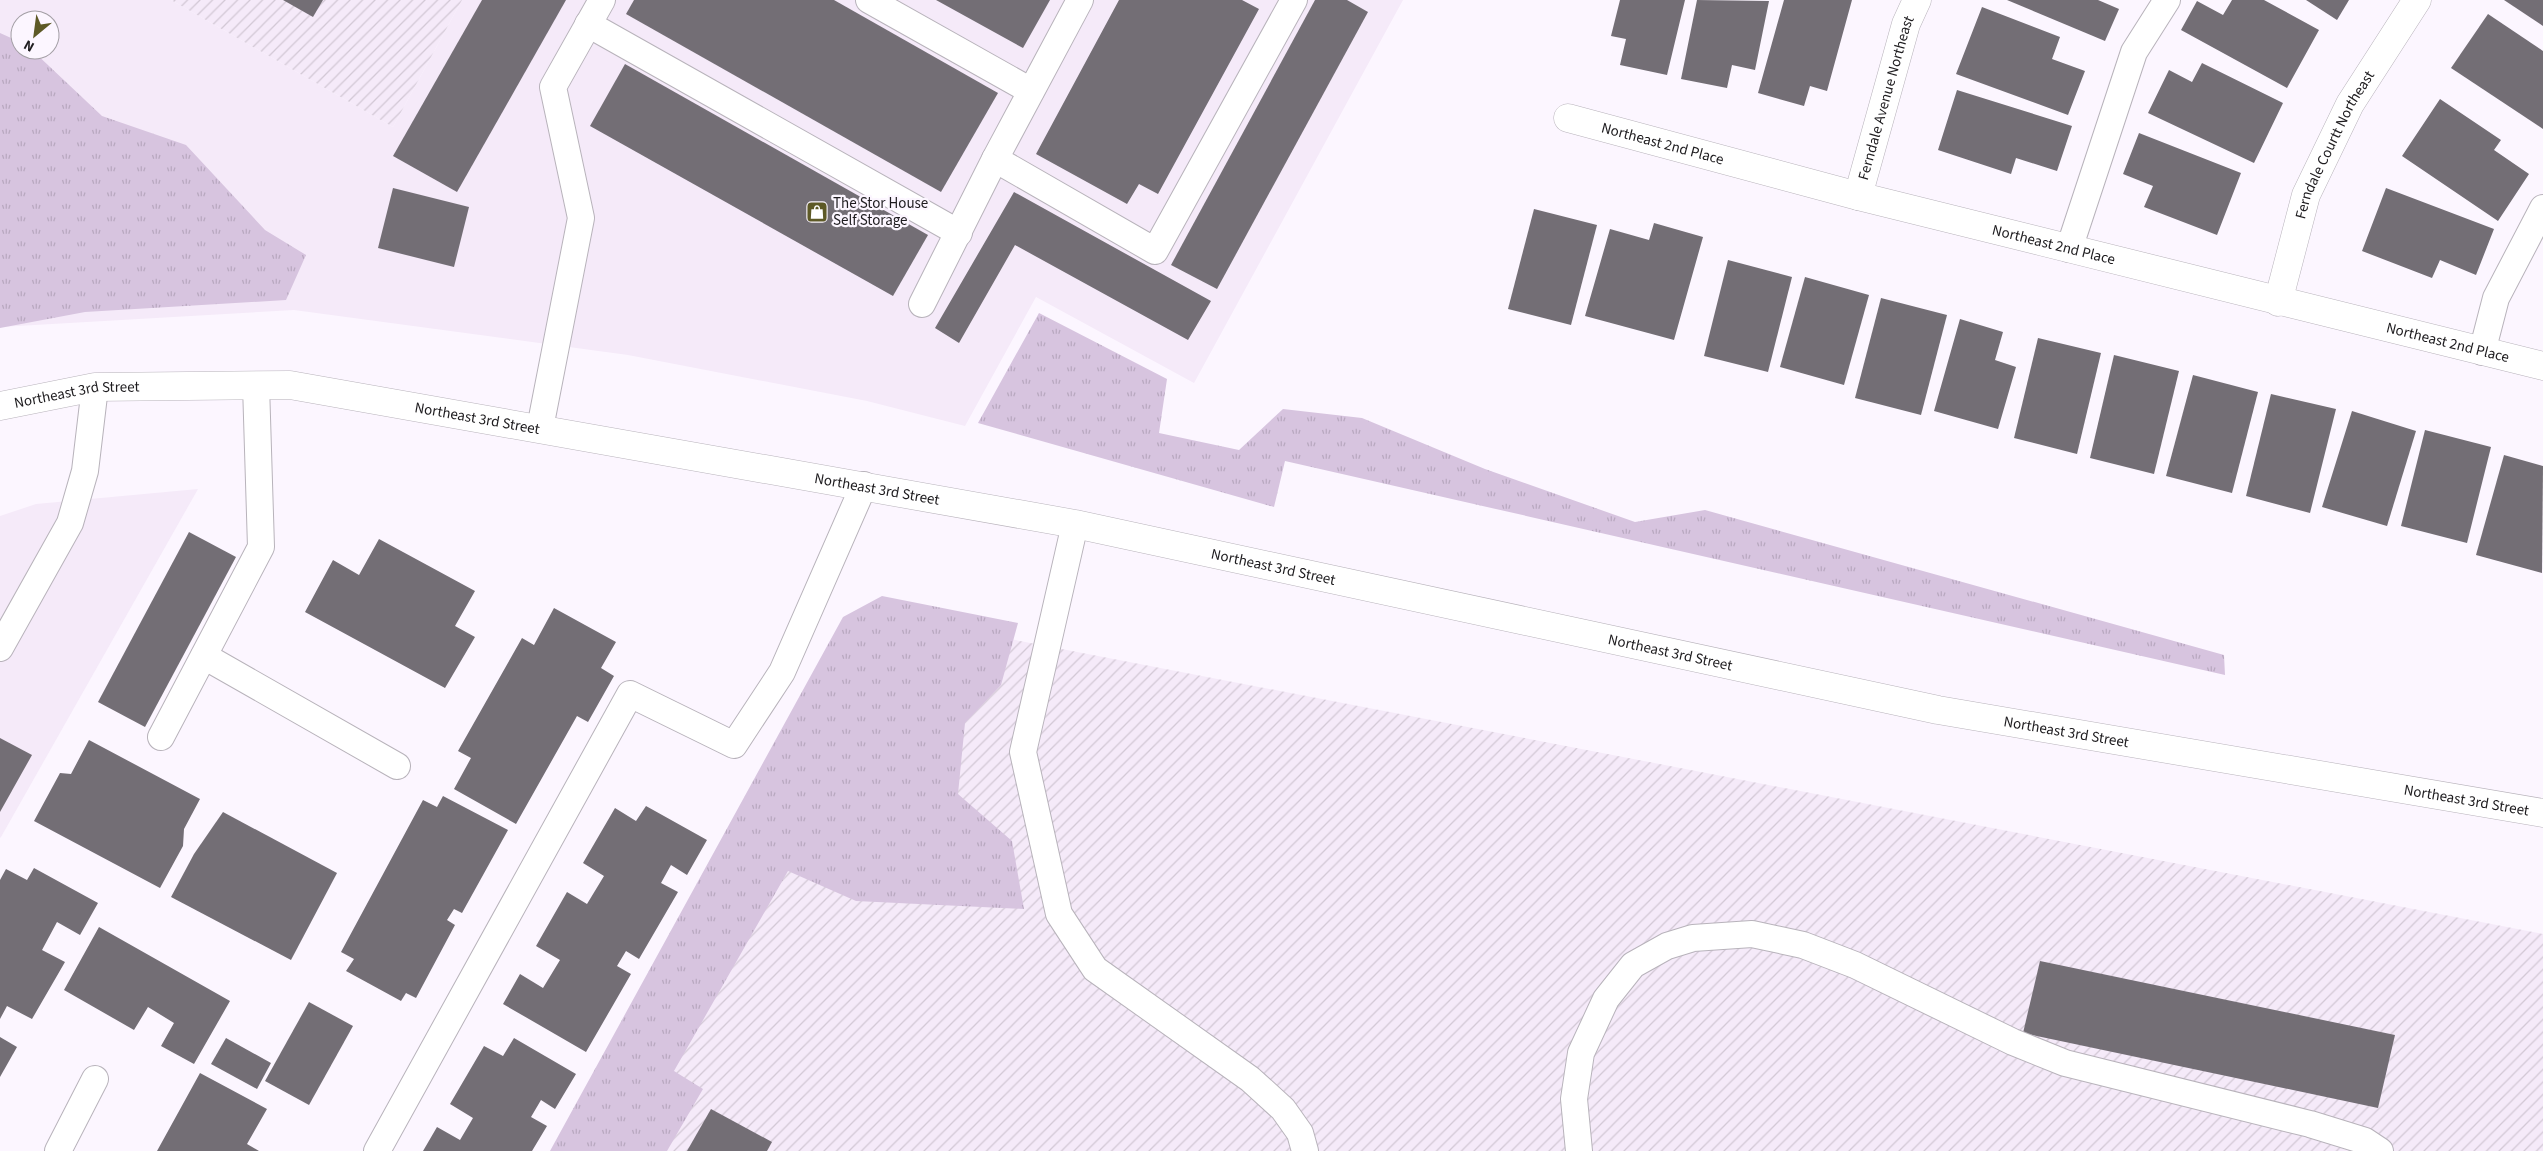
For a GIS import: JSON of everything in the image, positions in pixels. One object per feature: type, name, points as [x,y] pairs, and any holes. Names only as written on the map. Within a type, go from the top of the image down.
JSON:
[{"type":"main road","name":"Ferndale Avenue Northeast","points":[[1858,196],[1906,24],[1917,0]]},
{"type":"main road","name":"Ferndale Courtt Northeast","points":[[2278,302],[2306,195],[2350,104],[2417,0]]},
{"type":"main road","name":"Northeast 2nd Place","points":[[1568,118],[1858,196],[2278,302],[2543,366]]},
{"type":"main road","name":"Northeast 3rd Street","points":[[0,406],[95,387],[290,384],[1075,524],[1938,710],[2543,814]]},
{"type":"lane","points":[[540,428],[581,218],[554,87],[602,0]]},
{"type":"lane","points":[[869,0],[1031,91]]},
{"type":"lane","points":[[922,304],[995,159],[1080,0]]},
{"type":"lane","points":[[995,159],[1155,251],[1294,0]]},
{"type":"lane","points":[[2069,249],[2134,52],[2168,0]]},
{"type":"lane","points":[[588,24],[959,233]]},
{"type":"lane","points":[[2482,352],[2496,298],[2543,208]]},
{"type":"lane","points":[[161,737],[261,548],[256,386]]},
{"type":"lane","points":[[0,648],[70,522],[85,471],[95,387]]},
{"type":"lane","points":[[377,1151],[630,694],[734,745],[782,672],[864,485]]},
{"type":"lane","points":[[1075,524],[1023,752],[1059,914],[1095,969],[1250,1079],[1283,1110],[1300,1133],[1306,1151]]},
{"type":"lane","points":[[204,656],[397,766]]},
{"type":"lane","points":[[1579,1151],[1574,1099],[1581,1054],[1606,999],[1633,965],[1667,946],[1693,938],[1752,934],[1803,945],[1855,965],[1997,1034],[2065,1064],[2310,1124],[2365,1141],[2380,1151]]},
{"type":"lane","points":[[58,1151],[95,1079]]},
{"type":"shaded area","name":"The Stor House Self Storage","points":[[0,0],[171,0],[393,127],[462,0],[1403,0],[1194,383],[1036,297],[965,426],[867,401],[628,355],[294,310],[0,327]]},
{"type":"shaded area","points":[[171,0],[462,0],[393,127]]},
{"type":"shaded area","points":[[198,489],[0,838],[0,516],[36,504]]},
{"type":"shaded area","points":[[911,620],[2543,934],[2543,1151],[618,1151]]},
{"type":"green space","points":[[0,33],[10,38],[10,60],[43,60],[102,116],[186,145],[265,230],[306,255],[286,300],[85,312],[0,328]]},
{"type":"green space","points":[[1039,313],[1167,379],[1159,433],[1239,450],[1283,409],[1362,418],[1485,469],[1635,522],[1705,510],[2224,655],[2225,675],[1285,461],[1274,507],[978,423]]},
{"type":"green space","points":[[882,596],[1018,623],[1001,685],[965,723],[958,794],[1012,841],[1024,909],[856,901],[788,871],[674,1071],[703,1089],[667,1151],[550,1151],[843,617]]},
{"type":"building","points":[[283,0],[323,0],[313,17]]},
{"type":"building","points":[[482,0],[566,0],[457,192],[393,156]]},
{"type":"building","points":[[634,0],[834,0],[998,93],[941,192],[626,14]]},
{"type":"building","points":[[936,0],[1050,0],[1023,48]]},
{"type":"building","points":[[1119,0],[1242,0],[1259,9],[1158,194],[1139,184],[1127,204],[1036,154]]},
{"type":"building","points":[[1315,0],[1347,0],[1368,12],[1217,289],[1171,265]]},
{"type":"building","points":[[1620,0],[1685,0],[1667,75],[1620,65],[1626,39],[1611,36]]},
{"type":"building","points":[[1697,0],[1769,1],[1755,70],[1732,65],[1727,88],[1681,79]]},
{"type":"building","points":[[1784,0],[1852,0],[1827,91],[1810,86],[1804,106],[1758,93]]},
{"type":"building","points":[[2007,0],[2098,0],[2119,9],[2105,41]]},
{"type":"building","points":[[2232,0],[2264,0],[2319,30],[2287,88],[2181,30],[2197,1],[2223,15]]},
{"type":"building","points":[[2306,0],[2349,0],[2337,20]]},
{"type":"building","points":[[2504,0],[2543,0],[2543,26]]},
{"type":"building","points":[[1982,7],[2060,37],[2052,59],[2085,71],[2068,115],[1956,74]]},
{"type":"building","points":[[2488,14],[2543,51],[2543,129],[2451,68]]},
{"type":"building","points":[[2202,63],[2283,103],[2254,163],[2148,113],[2169,70],[2192,82]]},
{"type":"building","points":[[625,64],[928,235],[893,296],[590,126]]},
{"type":"building","points":[[1957,90],[2072,126],[2057,171],[2016,158],[2011,174],[1938,150]]},
{"type":"building","points":[[2440,99],[2501,140],[2494,150],[2529,174],[2498,221],[2402,156]]},
{"type":"building","points":[[2139,133],[2241,173],[2217,235],[2144,207],[2153,186],[2123,174]]},
{"type":"building","points":[[393,188],[469,207],[454,267],[378,248]]},
{"type":"building","points":[[2386,188],[2494,229],[2476,275],[2440,260],[2432,278],[2362,251]]},
{"type":"building","points":[[1014,192],[1211,301],[1188,340],[1015,245],[959,343],[935,328]]},
{"type":"building","points":[[1534,209],[1597,225],[1571,325],[1508,309]]},
{"type":"building","points":[[1654,223],[1703,237],[1674,340],[1585,316],[1610,229],[1649,240]]},
{"type":"building","points":[[1728,260],[1792,277],[1768,372],[1704,356]]},
{"type":"building","points":[[1805,277],[1869,295],[1844,385],[1780,367]]},
{"type":"building","points":[[1881,298],[1947,315],[1921,415],[1855,398]]},
{"type":"building","points":[[1960,319],[2003,332],[1995,360],[2016,367],[1998,429],[1934,411]]},
{"type":"building","points":[[2038,338],[2101,353],[2077,454],[2014,438]]},
{"type":"building","points":[[2114,355],[2179,371],[2154,474],[2090,458]]},
{"type":"building","points":[[2193,375],[2258,392],[2232,493],[2166,476]]},
{"type":"building","points":[[2271,394],[2336,409],[2310,513],[2246,496]]},
{"type":"building","points":[[2352,411],[2416,431],[2387,526],[2322,507]]},
{"type":"building","points":[[2425,430],[2491,447],[2467,543],[2401,526]]},
{"type":"building","points":[[2504,455],[2543,466],[2542,573],[2476,555]]},
{"type":"building","points":[[189,532],[236,557],[145,727],[98,702]]},
{"type":"building","points":[[379,539],[475,591],[455,626],[475,637],[445,688],[305,612],[333,560],[359,575]]},
{"type":"building","points":[[554,608],[616,642],[601,668],[614,676],[588,722],[577,716],[516,824],[454,789],[471,758],[458,751],[522,638],[534,645]]},
{"type":"building","points":[[0,738],[32,755],[0,812]]},
{"type":"building","points":[[89,740],[200,799],[184,829],[183,846],[160,888],[34,821],[60,773],[71,774]]},
{"type":"building","points":[[443,796],[508,830],[462,913],[454,909],[447,920],[455,925],[416,998],[406,993],[401,1001],[346,971],[354,959],[341,952],[423,800],[437,807]]},
{"type":"building","points":[[646,806],[707,840],[687,875],[671,865],[661,883],[678,892],[639,959],[626,951],[617,966],[631,974],[586,1052],[503,1004],[520,974],[543,988],[560,960],[536,946],[567,892],[587,904],[604,876],[583,863],[615,808],[636,821]]},
{"type":"building","points":[[223,812],[337,873],[291,960],[171,897],[194,854]]},
{"type":"building","points":[[34,868],[98,903],[80,935],[57,922],[42,950],[65,962],[32,1019],[7,1006],[0,1019],[0,880],[6,869],[27,880]]},
{"type":"building","points":[[99,927],[230,1001],[194,1064],[161,1046],[174,1023],[148,1007],[134,1030],[64,990]]},
{"type":"building","points":[[2040,961],[2395,1035],[2378,1108],[2023,1033]]},
{"type":"building","points":[[309,1002],[353,1026],[309,1105],[265,1081]]},
{"type":"building","points":[[0,1037],[17,1047],[0,1077]]},
{"type":"building","points":[[226,1038],[271,1063],[257,1089],[211,1064]]},
{"type":"building","points":[[514,1038],[576,1074],[555,1109],[541,1100],[531,1117],[547,1126],[532,1151],[423,1151],[437,1127],[460,1140],[473,1118],[450,1104],[484,1046],[503,1056]]},
{"type":"building","points":[[200,1073],[267,1109],[247,1144],[259,1151],[157,1151]]},
{"type":"building","points":[[711,1109],[772,1142],[767,1151],[687,1151]]},
{"type":"place","name":"The Stor House Self Storage","points":[[817,212]]}]
